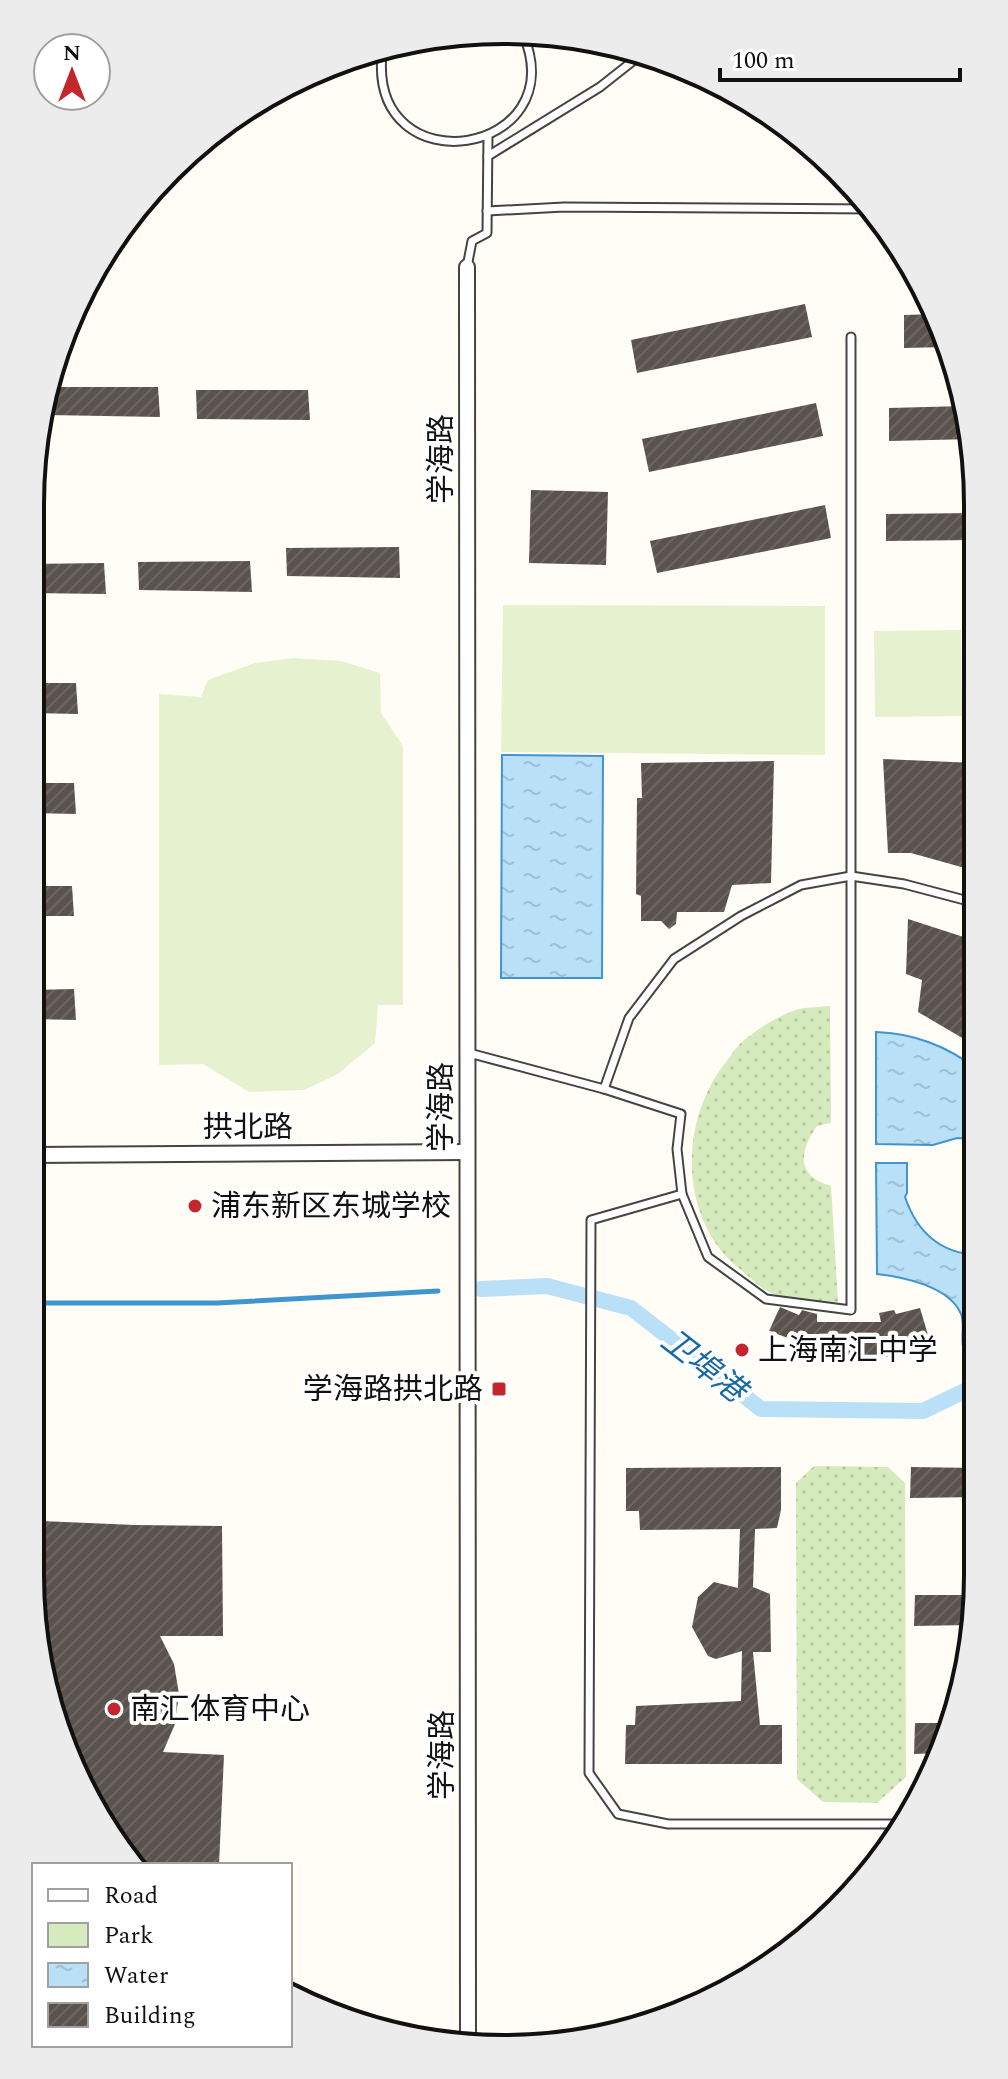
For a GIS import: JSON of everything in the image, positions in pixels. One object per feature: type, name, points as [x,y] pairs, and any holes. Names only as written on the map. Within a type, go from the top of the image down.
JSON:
[{"type":"street","name":"学海路","points":[[467,267],[468,2033]]},
{"type":"street","name":"拱北路","points":[[44,1155],[467,1152]]},
{"type":"lane","points":[[381,61],[380,72],[386,96],[398,117],[417,133],[440,141],[464,143],[488,136],[509,122],[524,101],[532,76],[527,45]]},
{"type":"lane","points":[[488,156],[600,87],[631,62]]},
{"type":"lane","points":[[467,267],[472,241],[487,233],[488,136]]},
{"type":"lane","points":[[487,211],[564,207],[857,209]]},
{"type":"lane","points":[[467,1053],[604,1089],[681,1114],[677,1149],[682,1194],[708,1257],[766,1299],[851,1310],[851,337]]},
{"type":"lane","points":[[604,1089],[629,1018],[674,959],[741,916],[801,885],[851,876],[904,884],[964,900]]},
{"type":"lane","points":[[682,1194],[591,1220],[589,1773],[618,1814],[668,1824],[890,1824]]},
{"type":"green space","points":[[503,605],[825,606],[825,755],[501,752]]},
{"type":"green space","points":[[961,630],[962,716],[875,717],[874,631]]},
{"type":"green space","points":[[293,658],[341,661],[380,673],[381,713],[403,746],[403,1005],[378,1005],[375,1043],[338,1074],[304,1090],[249,1092],[203,1064],[159,1065],[159,694],[201,697],[208,680],[255,663]]},
{"type":"green space","points":[[830,1006],[831,1123],[817,1126],[807,1145],[804,1162],[812,1176],[831,1186],[838,1302],[779,1296],[764,1289],[742,1271],[721,1250],[706,1226],[696,1199],[692,1171],[693,1142],[699,1113],[710,1086],[737,1047],[784,1015],[799,1009]]},
{"type":"green space","points":[[814,1466],[888,1467],[905,1483],[906,1777],[877,1803],[823,1802],[797,1779],[796,1483]]},
{"type":"water","points":[[502,755],[603,756],[602,978],[501,978]]},
{"type":"water","points":[[876,1032],[929,1042],[964,1061],[964,1138],[933,1145],[876,1144]]},
{"type":"water","points":[[876,1163],[907,1163],[905,1197],[916,1221],[941,1245],[964,1253],[964,1348],[961,1314],[946,1296],[912,1281],[877,1274]]},
{"type":"building","points":[[805,304],[812,337],[637,373],[631,340]]},
{"type":"building","points":[[923,314],[937,347],[904,348],[904,315]]},
{"type":"building","points":[[60,387],[158,387],[160,417],[53,415]]},
{"type":"building","points":[[196,390],[308,390],[310,420],[197,419]]},
{"type":"building","points":[[816,403],[823,436],[649,472],[642,439]]},
{"type":"building","points":[[953,406],[959,439],[889,441],[889,408]]},
{"type":"building","points":[[531,490],[608,492],[606,565],[529,563]]},
{"type":"building","points":[[825,505],[831,538],[657,573],[650,541]]},
{"type":"building","points":[[964,513],[964,540],[886,541],[886,514]]},
{"type":"building","points":[[399,547],[400,578],[287,576],[286,548]]},
{"type":"building","points":[[250,561],[252,592],[139,590],[138,562]]},
{"type":"building","points":[[104,563],[106,594],[44,593],[44,564]]},
{"type":"building","points":[[44,683],[76,683],[78,714],[44,713]]},
{"type":"building","points":[[883,759],[964,763],[964,868],[911,853],[888,853]]},
{"type":"building","points":[[774,761],[771,883],[732,885],[724,912],[677,912],[676,924],[669,929],[661,921],[641,921],[641,896],[636,894],[637,798],[642,798],[641,763]]},
{"type":"building","points":[[44,783],[74,783],[76,814],[44,813]]},
{"type":"building","points":[[44,886],[72,886],[74,916],[44,916]]},
{"type":"building","points":[[908,919],[964,937],[964,1039],[918,1012],[922,980],[906,974]]},
{"type":"building","points":[[74,989],[76,1020],[44,1019],[44,990]]},
{"type":"building","points":[[780,1307],[799,1315],[802,1310],[817,1314],[817,1322],[881,1322],[879,1313],[894,1310],[896,1314],[920,1308],[928,1335],[903,1342],[905,1355],[848,1361],[812,1355],[795,1351],[796,1341],[769,1331]]},
{"type":"building","points":[[781,1467],[781,1510],[777,1528],[755,1529],[753,1587],[770,1594],[771,1652],[753,1652],[760,1725],[782,1725],[782,1764],[625,1764],[626,1725],[635,1725],[636,1706],[741,1701],[742,1651],[716,1659],[708,1656],[692,1627],[698,1597],[714,1582],[738,1588],[740,1529],[640,1530],[639,1511],[626,1511],[626,1468]]},
{"type":"building","points":[[911,1467],[964,1468],[964,1497],[910,1498]]},
{"type":"building","points":[[44,1521],[222,1526],[223,1636],[160,1636],[174,1664],[179,1694],[175,1724],[163,1752],[224,1755],[219,1863],[146,1863],[122,1831],[91,1778],[68,1723],[48,1635]]},
{"type":"building","points":[[915,1595],[963,1595],[961,1625],[914,1626]]},
{"type":"building","points":[[915,1723],[940,1723],[928,1754],[914,1754]]},
{"type":"waterway","name":"卫埠港","points":[[481,1289],[547,1286],[631,1308],[761,1409],[923,1411],[964,1391]]},
{"type":"waterway","name":"卫埠港","points":[[44,1303],[217,1303],[438,1291]]},
{"type":"place","name":"浦东新区东城学校","points":[[195,1206]]},
{"type":"place","name":"上海南汇中学","points":[[742,1350]]},
{"type":"place","name":"学海路拱北路","points":[[499,1389]]},
{"type":"place","name":"南汇体育中心","points":[[114,1709]]}]
